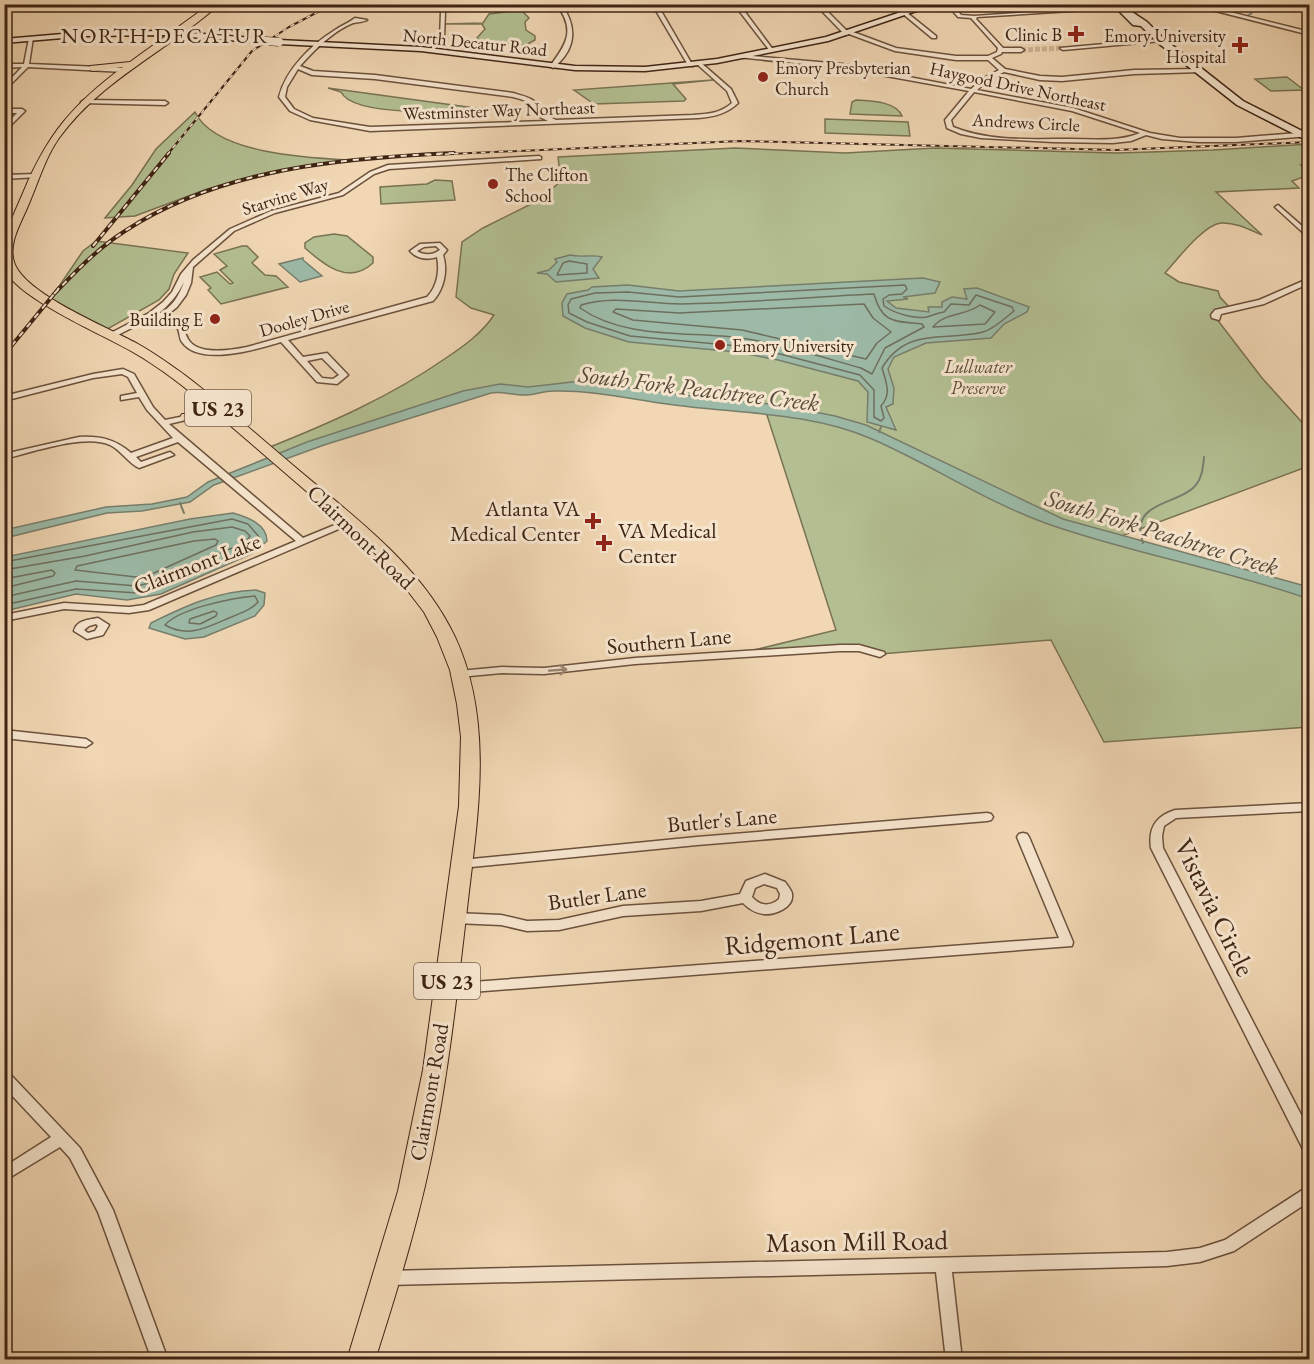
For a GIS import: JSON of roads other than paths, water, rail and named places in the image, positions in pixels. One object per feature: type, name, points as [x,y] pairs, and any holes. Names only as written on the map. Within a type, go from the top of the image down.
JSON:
[{"type":"main road","name":"Clairmont Road","points":[[216,4],[124,70],[84,102],[56,136],[36,176],[8,242],[6,259],[8,272],[36,293],[170,370],[199,392],[350,522],[388,557],[420,592],[444,632],[459,674],[467,703],[472,746],[471,784],[446,989],[426,1122],[388,1278],[361,1359]]},
{"type":"main road","name":"North Decatur Road","points":[[31,43],[61,36],[177,33],[295,43],[313,48],[340,45],[431,50],[553,66],[614,70],[673,67],[764,55],[772,50],[849,33],[932,5]]},
{"type":"main road","points":[[1117,6],[1151,30],[1149,31],[1162,42],[1240,103],[1306,136]]},
{"type":"main road","points":[[4,41],[31,43]]},
{"type":"main road","points":[[93,68],[136,62]]},
{"type":"main road","points":[[187,417],[197,402],[199,392]]},
{"type":"main road","points":[[187,417],[229,417]]},
{"type":"street","points":[[431,50],[441,38],[443,12],[453,4]]},
{"type":"street","points":[[553,66],[569,45],[571,36],[563,10],[558,4]]},
{"type":"street","points":[[654,4],[695,64]]},
{"type":"street","points":[[736,4],[772,50]]},
{"type":"street","points":[[818,4],[849,33],[895,49],[956,58],[989,58],[1001,49],[973,17]]},
{"type":"street","points":[[892,4],[934,37]]},
{"type":"street","points":[[932,5],[951,6],[960,16],[973,17],[1117,6],[1180,4]]},
{"type":"street","points":[[1190,4],[1250,21],[1296,29],[1310,34]]},
{"type":"street","points":[[1163,5],[1205,9]]},
{"type":"street","points":[[289,80],[313,48],[338,28],[355,21]]},
{"type":"street","points":[[1063,48],[1162,42]]},
{"type":"street","points":[[4,90],[26,66],[31,43]]},
{"type":"street","name":"Haygood Drive Northeast","points":[[764,55],[835,65],[1083,112],[1145,133],[1200,140],[1306,136]]},
{"type":"street","points":[[989,58],[1006,71],[1030,77],[1058,80],[1118,73],[1200,71]]},
{"type":"street","points":[[673,67],[691,67],[710,72],[710,66],[720,60]]},
{"type":"street","name":"Westminster Way Northeast","points":[[289,80],[282,91],[283,99],[286,105],[304,116],[333,124],[390,129],[693,117],[722,112],[732,107],[736,101],[729,90],[710,72],[695,64]]},
{"type":"street","points":[[4,66],[124,70]]},
{"type":"street","points":[[298,67],[318,74],[382,77],[513,95],[535,103],[540,116],[551,121],[566,123]]},
{"type":"street","points":[[971,91],[1006,71]]},
{"type":"street","points":[[289,80],[318,74]]},
{"type":"street","name":"Andrews Circle","points":[[971,91],[947,122],[952,129],[966,135],[991,138],[1113,141],[1131,139],[1145,133]]},
{"type":"street","points":[[84,102],[165,103]]},
{"type":"street","points":[[4,111],[22,111],[7,127]]},
{"type":"street","points":[[520,124],[533,121],[540,116]]},
{"type":"street","name":"Starvine Way","points":[[111,335],[132,330],[182,299],[190,267],[213,245],[240,226],[281,209],[341,194],[381,169],[396,166],[540,158]]},
{"type":"street","points":[[4,177],[36,176]]},
{"type":"street","points":[[1278,207],[1310,237]]},
{"type":"street","name":"Dooley Drive","points":[[156,316],[178,323],[182,327],[188,344],[204,351],[238,351],[430,299],[438,291],[441,260],[439,254]]},
{"type":"street","points":[[1216,318],[1215,315],[1218,312],[1261,302],[1310,280]]},
{"type":"street","points":[[282,339],[320,380],[334,382],[344,375],[324,355],[302,360]]},
{"type":"street","name":"Clairmont Lake","points":[[4,399],[117,371],[128,372],[163,423],[179,439],[302,542]]},
{"type":"street","points":[[124,398],[142,394]]},
{"type":"street","points":[[163,423],[187,417]]},
{"type":"street","points":[[130,456],[179,439]]},
{"type":"street","points":[[4,457],[85,440],[102,440],[116,444],[139,465],[170,455]]},
{"type":"street","name":"Clairmont Lake","points":[[4,618],[64,606],[129,610],[153,606],[350,522]]},
{"type":"street","points":[[98,621],[104,609]]},
{"type":"street","name":"Southern Lane","points":[[459,674],[502,670],[544,671],[840,648],[859,648],[880,654]]},
{"type":"street","points":[[4,734],[86,742]]},
{"type":"street","name":"Vistavia Circle","points":[[1310,807],[1175,814],[1160,821],[1154,831],[1157,848],[1310,1148]]},
{"type":"street","name":"Butler's Lane","points":[[461,864],[708,840],[987,817]]},
{"type":"street","name":"Ridgemont Lane","points":[[446,989],[1067,942],[1023,837]]},
{"type":"street","name":"Butler Lane","points":[[455,918],[501,920],[527,926],[559,925],[623,911],[701,906],[746,898]]},
{"type":"street","points":[[4,1077],[75,1153],[105,1210],[160,1359]]},
{"type":"street","points":[[4,1175],[61,1139]]},
{"type":"street","name":"Mason Mill Road","points":[[388,1278],[1167,1259],[1200,1255],[1229,1246],[1310,1192]]},
{"type":"street","points":[[943,1264],[954,1359]]},
{"type":"water","points":[[570,255],[602,257],[593,269],[599,278],[556,282],[547,274],[537,273],[549,270],[557,262],[555,259]]},
{"type":"water","points":[[303,258],[322,276],[300,282],[279,264]]},
{"type":"water","points":[[923,278],[940,282],[935,293],[887,301],[896,308],[929,312],[928,307],[942,307],[942,302],[952,297],[967,299],[964,289],[977,288],[1029,307],[1027,312],[1004,324],[991,338],[926,343],[894,357],[888,369],[894,388],[893,404],[886,407],[896,430],[867,422],[868,392],[858,381],[737,352],[629,342],[585,328],[563,316],[562,303],[567,294],[588,290],[592,287],[628,285],[679,291]]},
{"type":"water","points":[[581,381],[780,405],[866,425],[1063,519],[1309,587],[1309,599],[1048,524],[1003,505],[894,449],[847,430],[797,418],[568,391],[530,395],[491,393],[324,445],[214,485],[190,502],[142,511],[107,513],[5,538],[4,530],[106,507],[152,504],[187,497],[208,482],[307,442],[463,391],[500,384],[528,387]]},
{"type":"water","points":[[233,513],[250,519],[260,526],[264,530],[267,541],[253,553],[161,594],[127,600],[76,594],[5,611],[5,557],[190,519]]},
{"type":"water","points":[[256,590],[265,593],[264,605],[255,616],[204,637],[185,639],[149,628],[151,623],[202,600],[228,593]]},
{"type":"waterway","points":[[1269,7],[1273,4]]},
{"type":"waterway","points":[[1245,17],[1252,13]]},
{"type":"waterway","points":[[879,432],[881,427]]},
{"type":"waterway","name":"South Fork Peachtree Creek","points":[[1143,543],[1140,530],[1142,520],[1156,506],[1185,494],[1196,485],[1200,478],[1204,457]]},
{"type":"waterway","points":[[180,503],[184,513]]},
{"type":"tunnel","points":[[1021,50],[1063,48]]},
{"type":"railway","points":[[167,155],[252,51],[289,27],[333,4]]},
{"type":"railway","points":[[427,155],[740,141],[1116,150],[1310,142]]},
{"type":"railway","points":[[93,246],[169,153]]},
{"type":"railway","points":[[54,294],[88,260],[125,231],[162,210],[201,193],[242,180],[326,163],[454,153]]},
{"type":"railway","points":[[54,294],[59,288]]},
{"type":"railway","points":[[4,355],[54,294]]},
{"type":"place","name":"Clinic B","points":[[1076,34]]},
{"type":"place","name":"Emory University Hospital","points":[[1240,45]]},
{"type":"place","name":"Emory Presbyterian Church","points":[[763,77]]},
{"type":"place","name":"The Clifton School","points":[[493,184]]},
{"type":"place","name":"Building E","points":[[215,319]]},
{"type":"place","name":"Emory University","points":[[720,345]]},
{"type":"place","name":"Atlanta VA Medical Center","points":[[593,521]]},
{"type":"place","name":"VA Medical Center","points":[[604,543]]},
{"type":"district","name":"NORTH DECATUR","points":[[165,35]]},
{"type":"park label","name":"Lullwater Preserve","points":[[978,376]]}]
